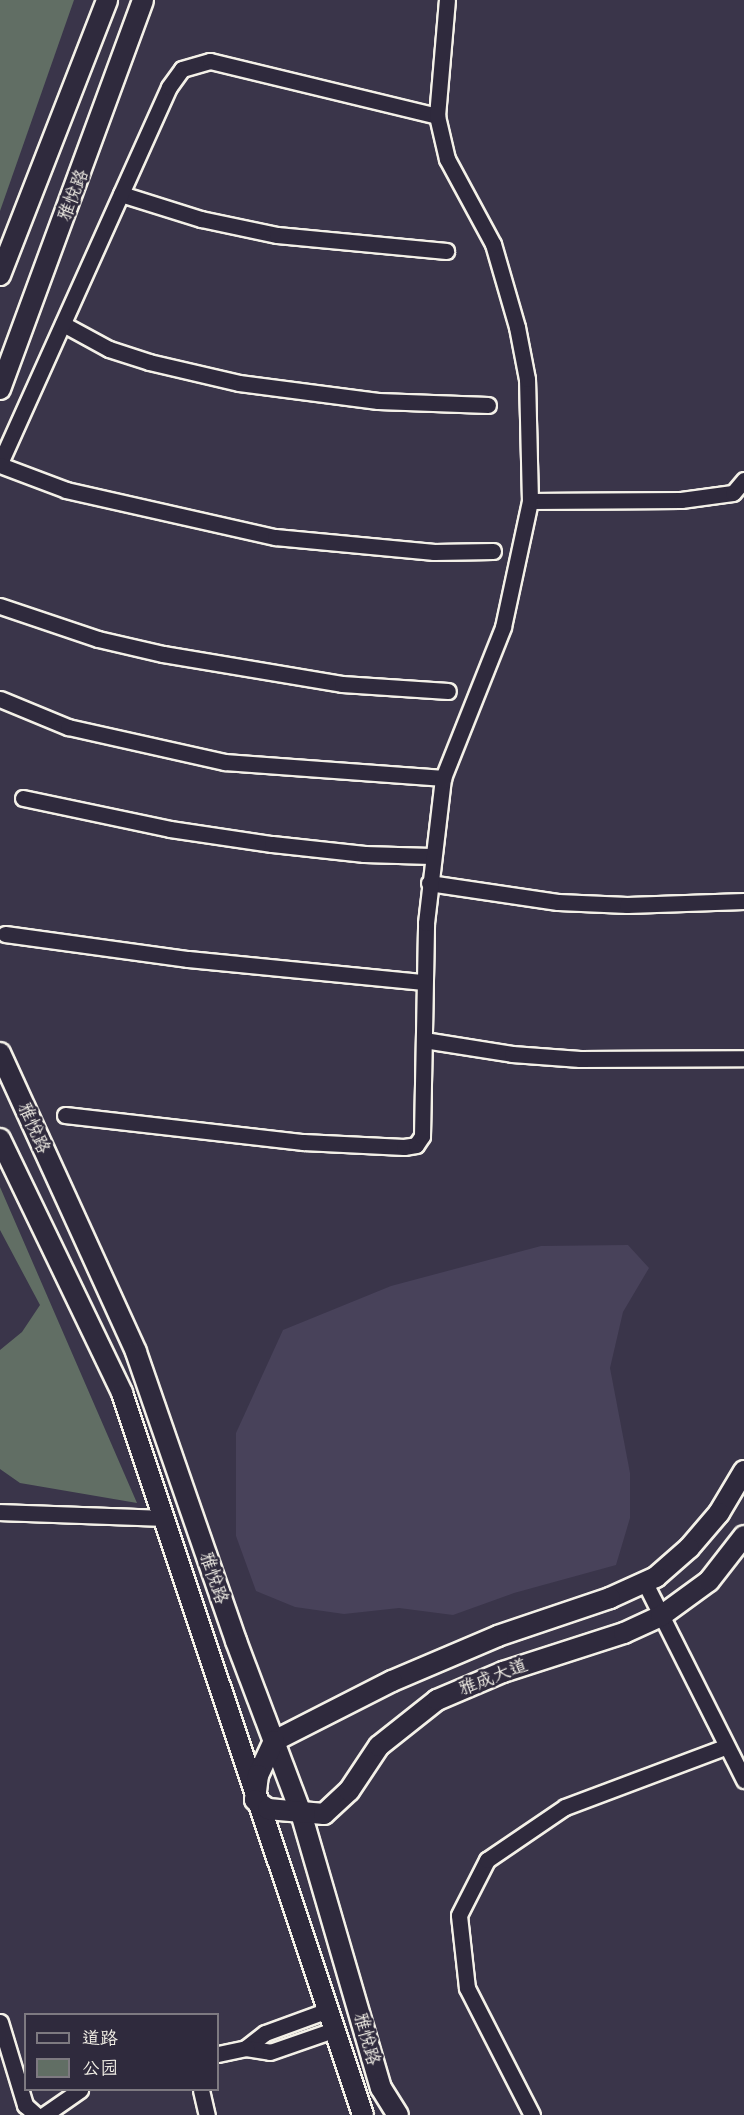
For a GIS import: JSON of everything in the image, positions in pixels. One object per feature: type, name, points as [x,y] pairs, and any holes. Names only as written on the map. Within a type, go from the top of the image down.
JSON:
[{"type":"street","points":[[0,275],[107,0]]},
{"type":"street","name":"雅悦路","points":[[0,389],[143,0]]},
{"type":"street","points":[[65,1115],[292,1141],[416,1145],[422,1136],[424,982],[429,883],[443,778],[503,627],[530,501],[527,380],[517,327],[493,244],[447,159],[437,116],[447,0]]},
{"type":"street","points":[[437,116],[210,61],[194,63],[182,69],[169,87],[0,464],[66,490],[275,537],[434,552],[492,551]]},
{"type":"street","points":[[121,194],[201,219],[277,235],[446,251]]},
{"type":"street","points":[[63,324],[109,349],[239,383],[378,401],[488,405]]},
{"type":"street","points":[[530,501],[681,500],[734,493],[744,480]]},
{"type":"street","points":[[0,606],[98,639],[163,654],[342,684],[448,691]]},
{"type":"street","points":[[0,699],[68,727],[225,762],[443,778]]},
{"type":"street","points":[[23,798],[159,827],[272,844],[364,854],[431,856]]},
{"type":"street","points":[[429,883],[558,902],[627,905],[744,901]]},
{"type":"street","points":[[5,934],[291,970],[424,982]]},
{"type":"street","points":[[424,1040],[512,1054],[580,1059],[744,1058]]},
{"type":"street","name":"雅悦路","points":[[0,1053],[136,1352],[300,1813],[381,2088],[398,2115]]},
{"type":"street","name":"雅悦路","points":[[0,1139],[122,1393],[165,1518],[255,1800],[363,2115]]},
{"type":"street","points":[[255,1800],[258,1775],[274,1741],[392,1681],[498,1636],[610,1598],[656,1577],[689,1548],[719,1513],[744,1471]]},
{"type":"street","points":[[0,1512],[165,1518]]},
{"type":"street","name":"雅成大道","points":[[255,1800],[268,1809],[324,1814],[349,1791],[379,1746],[437,1700],[503,1672],[624,1633],[661,1616],[709,1581],[744,1536]]},
{"type":"street","points":[[644,1581],[725,1747],[744,1780]]},
{"type":"street","points":[[532,2115],[467,1988],[459,1915],[487,1860],[566,1807],[725,1747]]},
{"type":"street","points":[[246,2048],[265,2033],[328,2010]]},
{"type":"street","points":[[0,2022],[25,2105],[36,2115]]},
{"type":"street","points":[[219,2054],[246,2048],[270,2052],[333,2030]]},
{"type":"street","points":[[44,2115],[79,2091]]},
{"type":"street","points":[[201,2091],[207,2115]]},
{"type":"shaded area","points":[[628,1245],[649,1268],[623,1312],[610,1368],[630,1473],[630,1518],[616,1565],[514,1593],[453,1615],[399,1608],[344,1614],[295,1607],[256,1591],[236,1536],[236,1433],[283,1330],[391,1286],[541,1246]]},
{"type":"green space","points":[[0,0],[74,0],[0,211]]},
{"type":"green space","points":[[0,1187],[137,1503],[20,1483],[0,1469],[0,1350],[22,1332],[40,1305],[0,1230]]}]
